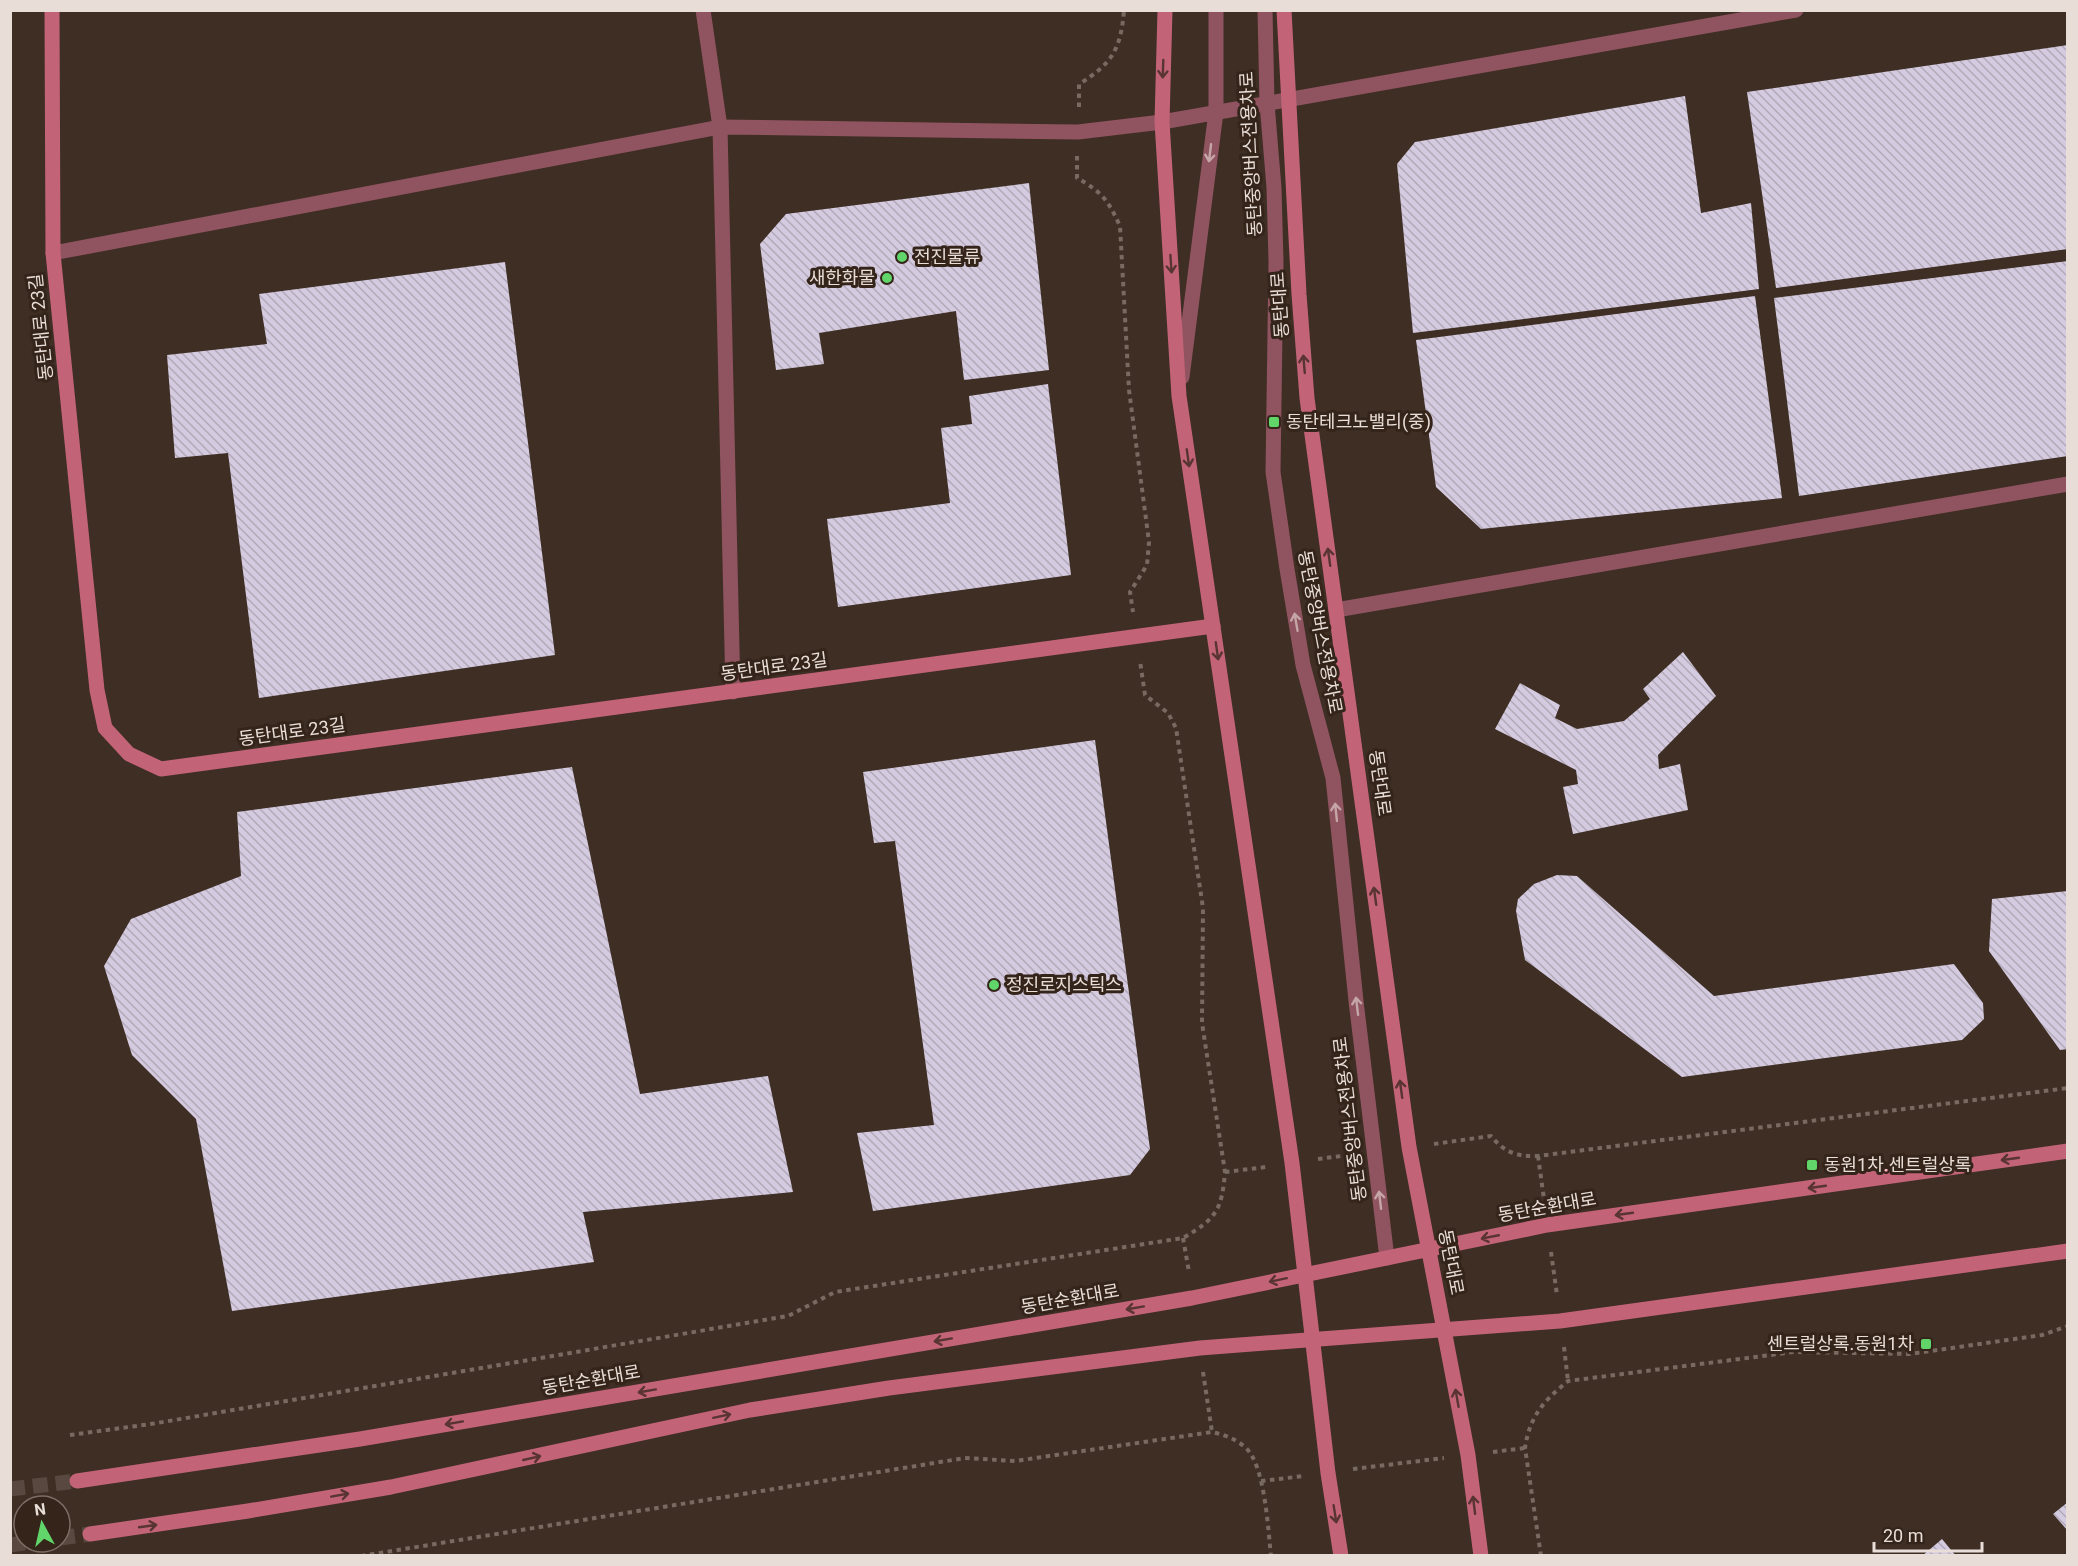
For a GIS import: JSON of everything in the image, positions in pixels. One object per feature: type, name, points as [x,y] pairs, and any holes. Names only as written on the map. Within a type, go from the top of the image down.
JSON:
[{"type":"street","name":"동탄대로 23길","points":[[52,10],[53,253],[97,690],[105,728],[129,754],[161,769],[1213,626]]},
{"type":"street","points":[[703,10],[720,127],[733,692]]},
{"type":"street","points":[[1165,10],[1162,122],[1179,396],[1292,1163],[1328,1473],[1341,1556]]},
{"type":"street","points":[[1179,396],[1216,112],[1216,10]]},
{"type":"street","name":"동탄중앙버스전용차로","points":[[1265,10],[1267,103],[1274,188],[1276,261],[1273,472],[1303,664],[1333,778],[1356,1001],[1387,1258]]},
{"type":"street","name":"동탄대로","points":[[1284,10],[1299,294],[1307,398],[1409,1147],[1468,1455],[1481,1556]]},
{"type":"street","points":[[53,253],[720,127],[1078,132],[1162,122],[1796,10]]},
{"type":"street","points":[[1336,610],[2067,484]]},
{"type":"street","name":"동탄순환대로","points":[[77,1481],[372,1437],[1192,1298],[1547,1225],[2067,1151]]},
{"type":"street","points":[[90,1534],[391,1487],[750,1410],[889,1388],[1188,1349],[1560,1321],[2067,1251]]},
{"type":"path","points":[[1079,84],[1099,72],[1110,61],[1117,49],[1124,10]]},
{"type":"path","points":[[1077,178],[1098,190],[1112,208],[1120,226],[1129,390],[1149,542],[1147,565],[1130,592]]},
{"type":"path","points":[[70,1435],[163,1422],[788,1316],[836,1292],[1184,1238],[1199,1229],[1215,1214],[1223,1197],[1225,1172],[1202,1023],[1203,908],[1176,728],[1168,713],[1145,695]]},
{"type":"path","points":[[1491,1136],[1499,1146],[1510,1153],[1538,1156],[2067,1088]]},
{"type":"path","points":[[1538,1156],[1568,1381]]},
{"type":"path","points":[[1541,1556],[1525,1448],[1527,1432],[1536,1413],[1548,1397],[1568,1381],[1794,1352],[1910,1354],[2042,1335],[2067,1326]]},
{"type":"path","points":[[361,1556],[965,1458],[1015,1461],[1212,1432],[1231,1437],[1247,1449],[1256,1463],[1261,1481],[1271,1556]]},
{"type":"path","points":[[1261,1481],[1525,1448]]},
{"type":"building","points":[[2068,45],[2068,249],[1776,288],[1747,92]]},
{"type":"building","points":[[1685,96],[1701,213],[1751,203],[1759,289],[1413,333],[1397,164],[1415,142]]},
{"type":"building","points":[[1029,183],[1049,370],[964,380],[956,311],[819,333],[824,364],[776,370],[760,244],[786,214]]},
{"type":"building","points":[[2068,261],[2068,456],[1799,496],[1774,298]]},
{"type":"building","points":[[505,262],[555,655],[259,698],[228,453],[175,458],[167,355],[267,344],[259,294]]},
{"type":"building","points":[[1755,296],[1782,498],[1481,529],[1436,487],[1416,340]]},
{"type":"building","points":[[1048,384],[1071,575],[838,607],[827,519],[950,503],[941,428],[972,424],[969,396]]},
{"type":"building","points":[[1683,652],[1716,696],[1658,755],[1659,769],[1680,764],[1688,810],[1573,834],[1563,787],[1578,784],[1576,770],[1495,729],[1520,683],[1560,705],[1555,718],[1577,729],[1624,721],[1650,699],[1643,689]]},
{"type":"building","points":[[1095,740],[1150,1149],[1130,1175],[873,1211],[857,1133],[934,1125],[895,841],[874,843],[863,772]]},
{"type":"building","points":[[572,767],[640,1094],[768,1076],[793,1192],[583,1212],[594,1262],[232,1311],[196,1119],[132,1055],[104,966],[131,919],[241,876],[237,812]]},
{"type":"building","points":[[1557,875],[1577,876],[1714,996],[1954,964],[1983,1003],[1984,1019],[1962,1040],[1682,1077],[1525,960],[1516,911],[1518,899],[1534,884]]},
{"type":"building","points":[[2068,891],[2068,1049],[2060,1050],[1989,951],[1992,899]]},
{"type":"building","points":[[2068,1502],[2068,1531],[2053,1514]]},
{"type":"building","points":[[1942,1539],[1956,1556],[1922,1556]]},
{"type":"tunnel","points":[[10,1489],[77,1481]]},
{"type":"tunnel","points":[[72,1536],[90,1534]]},
{"type":"place","name":"전진물류","points":[[902,257]]},
{"type":"place","name":"새한화물","points":[[887,278]]},
{"type":"place","name":"동탄테크노밸리(중)","points":[[1274,422]]},
{"type":"place","name":"정진로지스틱스","points":[[994,985]]},
{"type":"place","name":"동원1차.센트럴상록","points":[[1812,1165]]},
{"type":"place","name":"센트럴상록.동원1차","points":[[1926,1344]]}]
